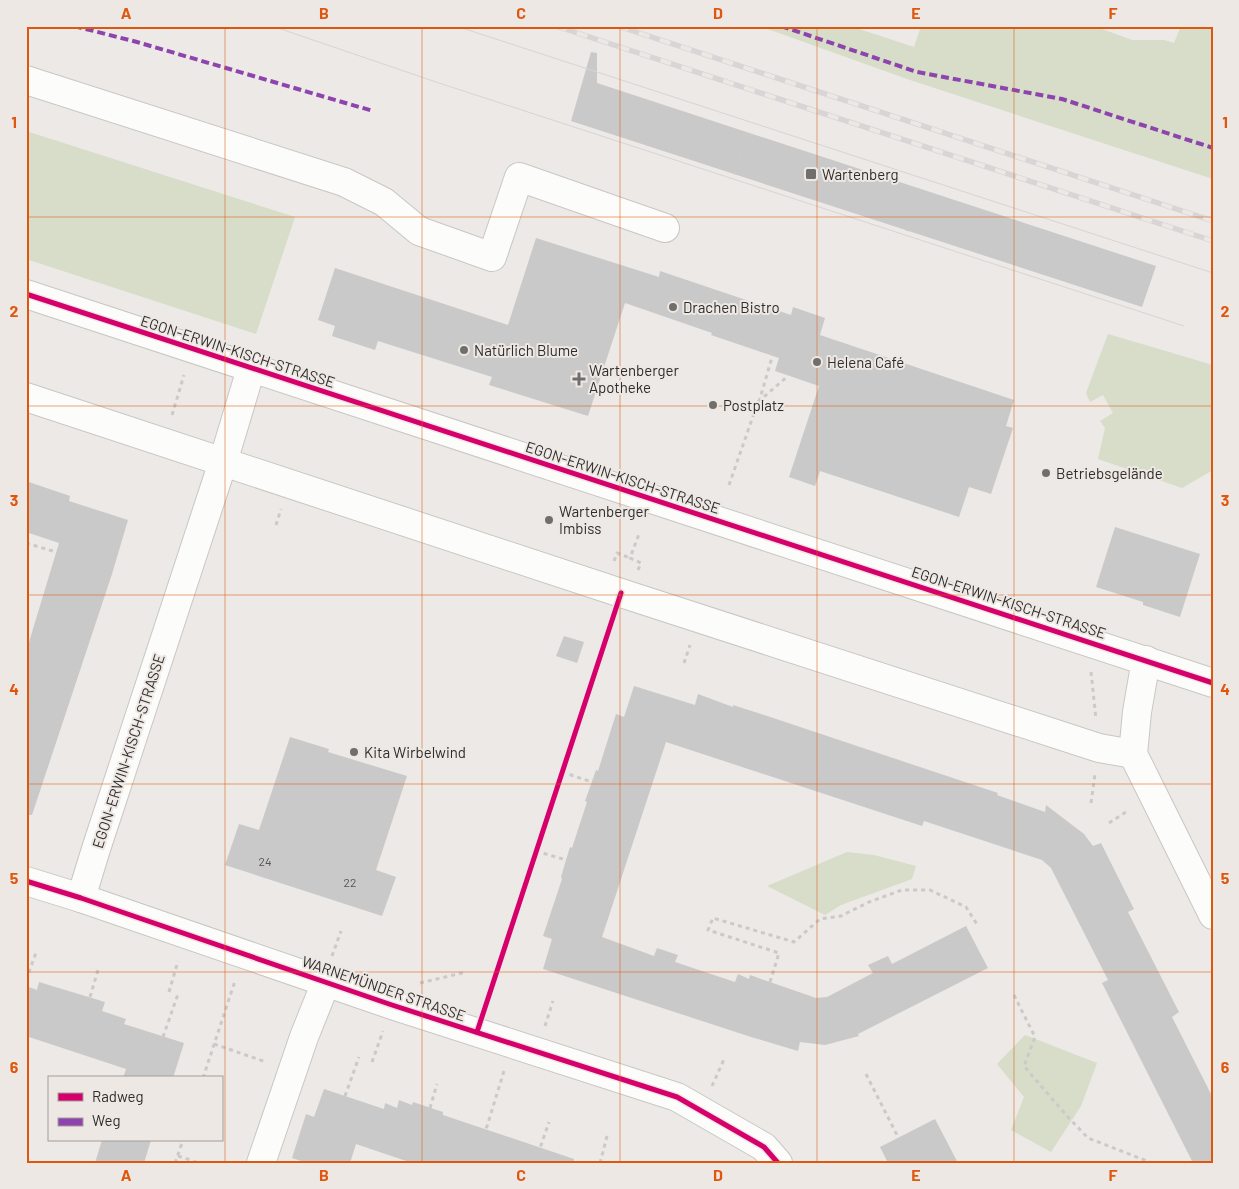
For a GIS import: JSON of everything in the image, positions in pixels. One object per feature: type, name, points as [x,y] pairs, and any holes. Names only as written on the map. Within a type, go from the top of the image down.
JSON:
[{"type":"street","points":[[26,80],[344,182],[384,202],[419,231],[492,257],[519,177],[666,228]]},
{"type":"street","name":"EGON-ERWIN-KISCH-STRASSE","points":[[26,294],[1213,683]]},
{"type":"street","name":"EGON-ERWIN-KISCH-STRASSE","points":[[81,898],[223,462],[251,369]]},
{"type":"street","points":[[26,397],[223,462],[628,585],[1099,748],[1134,754]]},
{"type":"street","points":[[1146,660],[1137,712],[1134,754],[1213,915]]},
{"type":"street","name":"WARNEMÜNDER STRASSE","points":[[26,881],[512,1044],[678,1097],[764,1147],[778,1163]]},
{"type":"street","name":"WARNEMÜNDER STRASSE","points":[[261,1163],[304,1038],[326,982]]},
{"type":"path","points":[[734,174],[748,133]]},
{"type":"path","points":[[739,158],[748,162],[757,164],[832,188],[837,174],[756,149],[753,157],[750,164],[847,196]]},
{"type":"path","points":[[907,231],[921,187]]},
{"type":"path","points":[[909,204],[915,206]]},
{"type":"path","points":[[729,485],[775,347]]},
{"type":"path","points":[[178,446],[168,428],[191,349]]},
{"type":"path","points":[[758,402],[788,376]]},
{"type":"path","points":[[628,585],[641,562],[630,558],[639,534]]},
{"type":"path","points":[[26,543],[56,552]]},
{"type":"path","points":[[562,772],[592,782]]},
{"type":"path","points":[[536,851],[566,860]]},
{"type":"path","points":[[770,982],[779,953],[708,930],[713,918],[794,942],[820,919],[840,916],[869,902],[902,890],[930,890],[966,907],[978,926]]},
{"type":"path","points":[[26,980],[37,950]]},
{"type":"path","points":[[204,1076],[244,954]]},
{"type":"path","points":[[90,997],[98,970]]},
{"type":"path","points":[[163,1037],[178,994]]},
{"type":"path","points":[[1014,995],[1035,1037],[1024,1066],[1088,1138],[1152,1163]]},
{"type":"path","points":[[214,1044],[269,1064]]},
{"type":"path","points":[[484,1136],[512,1044]]},
{"type":"path","points":[[345,1096],[359,1057]]},
{"type":"path","points":[[866,1074],[898,1137]]},
{"type":"path","points":[[430,1108],[437,1084]]},
{"type":"path","points":[[538,1154],[549,1122]]},
{"type":"path","points":[[600,1163],[607,1136]]},
{"type":"path","points":[[175,1163],[182,1142]]},
{"type":"path","points":[[178,1156],[199,1163]]},
{"type":"green space","points":[[759,26],[850,26],[914,47],[921,26],[1094,26],[1132,40],[1164,40],[1174,43],[1181,26],[1213,26],[1213,179],[910,80]]},
{"type":"green space","points":[[26,131],[295,217],[256,334],[26,259]]},
{"type":"green space","points":[[1108,334],[1213,365],[1213,470],[1182,488],[1098,459],[1105,428],[1100,421],[1113,413],[1103,395],[1090,402],[1086,393]]},
{"type":"green space","points":[[847,852],[874,855],[916,866],[912,879],[841,905],[825,915],[767,886]]},
{"type":"green space","points":[[1025,1035],[1097,1063],[1081,1106],[1051,1152],[1011,1130],[1024,1097],[997,1064]]},
{"type":"building","points":[[591,52],[597,53],[597,83],[1156,266],[1142,307],[571,121]]},
{"type":"building","points":[[536,238],[659,277],[660,271],[791,315],[793,307],[825,318],[820,335],[1014,400],[1006,426],[1013,428],[991,494],[969,487],[959,517],[820,471],[815,486],[789,477],[819,386],[775,371],[779,358],[625,303],[588,416],[489,385],[492,377],[378,341],[375,350],[332,336],[335,326],[318,320],[335,268],[508,325]]},
{"type":"building","points":[[26,481],[70,496],[69,501],[128,520],[32,815],[26,815],[26,652],[59,543],[26,532]]},
{"type":"building","points":[[1115,527],[1200,554],[1180,617],[1143,605],[1143,602],[1096,587]]},
{"type":"building","points":[[564,636],[584,642],[577,663],[556,656]]},
{"type":"building","points":[[634,686],[695,705],[698,694],[998,793],[997,795],[1045,812],[1046,805],[1084,834],[1093,846],[1101,843],[1134,909],[1128,912],[1179,1012],[1172,1017],[1213,1098],[1213,1163],[1193,1163],[1102,983],[1108,980],[1051,868],[1042,860],[924,821],[922,826],[666,742],[602,937],[654,956],[657,948],[678,955],[675,962],[735,982],[738,974],[749,979],[750,975],[816,998],[827,997],[873,973],[868,965],[888,956],[892,964],[966,926],[988,968],[858,1034],[859,1036],[825,1045],[800,1042],[798,1051],[543,969],[552,939],[543,936],[562,879],[570,847],[572,848],[587,802],[585,801],[596,770],[598,771],[616,714],[624,717]]},
{"type":"building","points":[[290,737],[329,749],[328,752],[407,776],[376,870],[396,877],[382,916],[225,865],[239,824],[259,830]]},
{"type":"building","points":[[39,982],[105,1002],[102,1011],[126,1019],[124,1024],[184,1043],[174,1076],[124,1076],[126,1069],[26,1036],[26,986],[37,990]]},
{"type":"building","points":[[324,1089],[384,1109],[385,1103],[397,1108],[399,1100],[412,1105],[413,1102],[443,1112],[443,1115],[574,1159],[574,1163],[412,1163],[356,1144],[350,1163],[307,1163],[292,1158],[306,1114],[314,1117]]},
{"type":"building","points":[[935,1119],[958,1163],[888,1163],[880,1147]]},
{"type":"building","points":[[101,1142],[150,1142],[144,1163],[95,1163]]},
{"type":"tram line","points":[[272,26],[439,83],[1184,326]]},
{"type":"tram line","points":[[456,26],[1213,273]]},
{"type":"railway","points":[[556,26],[1213,241]]},
{"type":"railway","points":[[618,26],[1213,221]]},
{"type":"marked path","points":[[74,26],[137,42],[373,111]]},
{"type":"marked path","points":[[781,26],[917,72],[1062,99],[1213,148]]},
{"type":"cycle path","points":[[26,294],[1213,683]]},
{"type":"cycle path","points":[[477,1032],[621,593]]},
{"type":"cycle path","points":[[26,881],[81,898],[392,1005],[677,1097],[764,1147],[778,1163]]},
{"type":"place","name":"Wartenberg","points":[[811,174]]},
{"type":"place","name":"Drachen Bistro","points":[[673,307]]},
{"type":"place","name":"Natürlich Blume","points":[[464,350]]},
{"type":"place","name":"Helena Café","points":[[817,362]]},
{"type":"place","name":"Wartenberger Apotheke","points":[[579,379]]},
{"type":"place","name":"Postplatz","points":[[713,405]]},
{"type":"place","name":"Betriebsgelände","points":[[1046,473]]},
{"type":"place","name":"Wartenberger Imbiss","points":[[549,520]]},
{"type":"place","name":"Kita Wirbelwind","points":[[354,752]]}]
